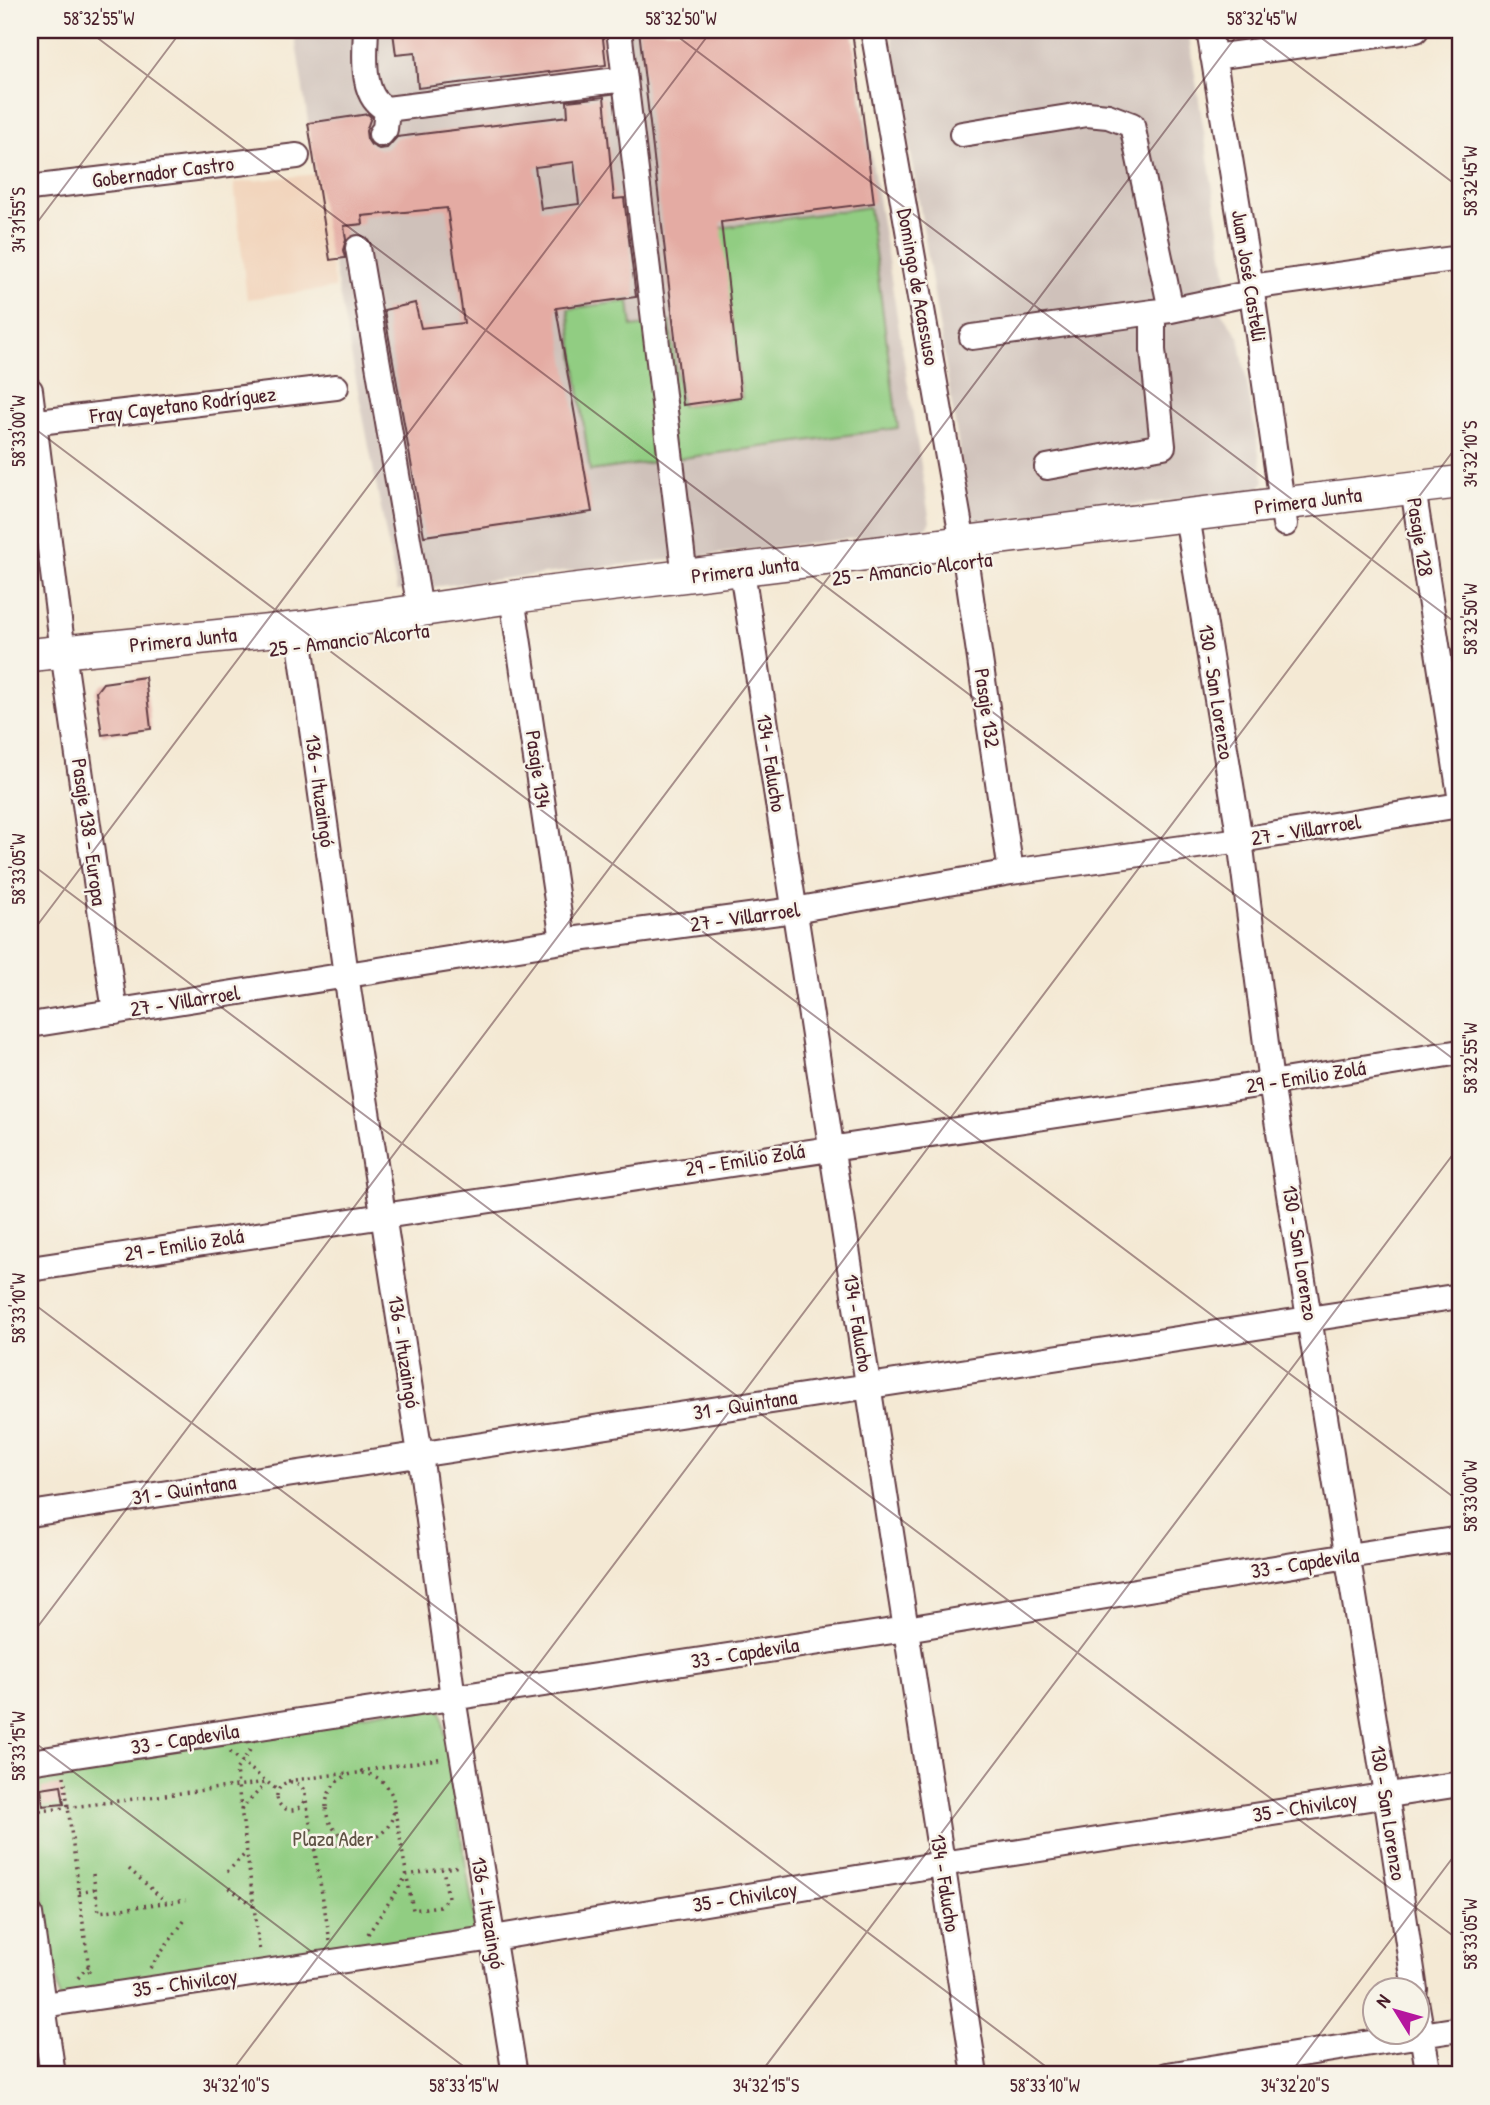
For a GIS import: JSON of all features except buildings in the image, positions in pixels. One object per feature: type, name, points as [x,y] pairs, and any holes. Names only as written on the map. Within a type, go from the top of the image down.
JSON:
[{"type":"main road","name":"Primera Junta","points":[[299,637],[420,609],[514,608],[685,577],[743,580],[1188,526],[1414,498],[1460,482]]},
{"type":"main road","points":[[1414,498],[1460,502]]},
{"type":"main road","name":"25 - Amancio Alcorta","points":[[30,676],[65,662],[299,637],[743,580]]},
{"type":"main road","points":[[30,655],[65,662]]},
{"type":"street","points":[[366,30],[365,67],[370,88],[375,101],[380,107],[387,109],[625,79]]},
{"type":"street","points":[[619,30],[685,577]]},
{"type":"street","name":"Domingo de Acassuso","points":[[873,30],[965,553]]},
{"type":"street","name":"Juan José Castelli","points":[[1209,30],[1284,514]]},
{"type":"street","points":[[1213,57],[1416,30]]},
{"type":"street","points":[[382,134],[387,109]]},
{"type":"street","points":[[962,134],[1087,114],[1108,116],[1132,125],[1162,311],[1153,350],[1163,446],[1047,467]]},
{"type":"street","name":"Gobernador Castro","points":[[30,188],[297,156]]},
{"type":"street","points":[[358,248],[420,609]]},
{"type":"street","points":[[972,337],[1162,311],[1251,290],[1460,258]]},
{"type":"street","name":"Fray Cayetano Rodríguez","points":[[32,423],[336,387]]},
{"type":"street","name":"Pasaje 138 - Europa","points":[[30,390],[32,423],[115,1012]]},
{"type":"street","name":"Pasaje 128","points":[[1414,498],[1460,795]]},
{"type":"street","name":"130 - San Lorenzo","points":[[1188,526],[1240,840],[1272,1083],[1413,1976]]},
{"type":"street","name":"Pasaje 132","points":[[965,553],[1011,872]]},
{"type":"street","name":"134 - Falucho","points":[[743,580],[975,2075]]},
{"type":"street","name":"Pasaje 134","points":[[514,608],[563,941]]},
{"type":"street","name":"136 - Ituzaingó","points":[[299,637],[346,975],[420,1454],[453,1698],[515,2075]]},
{"type":"street","name":"27 - Villarroel","points":[[30,1025],[563,941],[794,911],[1011,872],[1240,840],[1460,805]]},
{"type":"street","name":"29 - Emilio Zolá","points":[[30,1269],[1272,1083],[1460,1052]]},
{"type":"street","name":"31 - Quintana","points":[[30,1514],[1460,1296]]},
{"type":"street","name":"33 - Capdevila","points":[[30,1762],[906,1629],[1460,1539]]},
{"type":"street","name":"35 - Chivilcoy","points":[[36,2006],[493,1938],[942,1864],[1460,1784]]},
{"type":"street","points":[[30,1914],[36,2006],[53,2075]]},
{"type":"street","points":[[1430,2033],[1460,2029]]},
{"type":"street","points":[[1167,2075],[1360,2044]]},
{"type":"street","points":[[1423,2046],[1429,2075]]},
{"type":"path","points":[[223,1747],[277,1790]]},
{"type":"path","points":[[277,1790],[288,1781],[449,1757]]},
{"type":"path","points":[[236,1770],[260,1959]]},
{"type":"path","points":[[361,1841],[350,1840],[331,1827],[325,1805],[333,1785],[352,1772],[374,1776],[384,1782],[391,1791],[412,1910],[440,1906],[448,1897],[443,1869]]},
{"type":"path","points":[[64,1775],[93,1996]]},
{"type":"path","points":[[288,1781],[301,1785],[305,1794],[331,1944]]},
{"type":"path","points":[[33,1812],[267,1782]]},
{"type":"path","points":[[241,1810],[267,1782]]},
{"type":"path","points":[[277,1790],[277,1800],[286,1810],[300,1807],[305,1794]]},
{"type":"path","points":[[314,1848],[372,1839],[382,1833],[389,1824],[394,1802]]},
{"type":"path","points":[[228,1872],[246,1853]]},
{"type":"path","points":[[363,1942],[407,1874],[480,1863]]},
{"type":"path","points":[[129,1869],[166,1902]]},
{"type":"path","points":[[93,1874],[99,1912],[186,1900]]},
{"type":"path","points":[[229,1888],[253,1905]]},
{"type":"path","points":[[79,1892],[95,1889]]},
{"type":"path","points":[[135,1990],[187,1917]]},
{"type":"shaded area","points":[[294,30],[851,30],[930,522],[924,530],[397,591],[316,174]]},
{"type":"shaded area","points":[[891,30],[1188,30],[1227,279],[1215,282],[1220,311],[1239,336],[1264,482],[1257,491],[979,522],[970,516]]},
{"type":"shaded area","points":[[316,174],[335,288],[247,299],[234,183]]},
{"type":"green space","points":[[869,207],[898,428],[590,471],[568,309],[629,301],[632,327],[670,322],[681,406],[742,398],[719,228]]},
{"type":"green space","name":"Plaza Ader","points":[[440,1702],[477,1934],[60,2002],[30,1812],[30,1769]]}]
